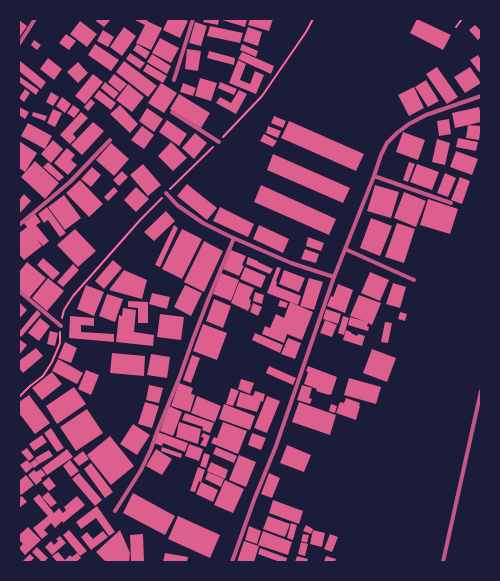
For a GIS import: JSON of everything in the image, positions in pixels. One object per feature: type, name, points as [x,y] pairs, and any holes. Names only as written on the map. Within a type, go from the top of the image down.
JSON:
[{"type":"street","points":[[19,44],[35,19]]},
{"type":"street","points":[[174,80],[193,19]]},
{"type":"street","points":[[232,562],[254,500],[276,446],[334,277],[387,143],[397,132],[409,124],[426,116],[481,96]]},
{"type":"street","points":[[172,112],[219,142]]},
{"type":"street","points":[[19,225],[70,182],[110,140]]},
{"type":"street","points":[[374,176],[451,203]]},
{"type":"street","points":[[166,193],[177,205],[203,223],[291,263],[334,277]]},
{"type":"street","points":[[115,511],[141,470],[151,449],[208,300],[234,238]]},
{"type":"street","points":[[345,249],[414,280]]},
{"type":"street","points":[[19,291],[61,326]]},
{"type":"street","points":[[443,562],[481,391]]},
{"type":"path","points":[[19,397],[43,376],[52,362],[60,343],[64,310],[72,296],[141,219],[219,142],[262,96],[306,32],[313,19]]},
{"type":"path","points":[[456,27],[462,19]]},
{"type":"building","points":[[97,19],[111,19],[104,27],[96,21]]},
{"type":"building","points":[[133,19],[148,19],[147,21],[162,28],[151,50],[136,43],[145,25]]},
{"type":"building","points":[[168,19],[184,19],[188,21],[180,38],[163,30]]},
{"type":"building","points":[[204,19],[219,19],[218,25],[203,22]]},
{"type":"building","points":[[222,19],[247,19],[245,27]]},
{"type":"building","points":[[250,19],[273,19],[269,31],[248,25]]},
{"type":"building","points":[[417,19],[451,35],[443,50],[410,33]]},
{"type":"building","points":[[19,20],[27,26],[19,38]]},
{"type":"building","points":[[80,21],[97,34],[87,47],[70,34]]},
{"type":"building","points":[[195,22],[207,26],[201,46],[189,43]]},
{"type":"building","points":[[475,25],[481,31],[481,37],[478,40],[469,30]]},
{"type":"building","points":[[210,26],[243,33],[240,43],[207,36]]},
{"type":"building","points":[[124,27],[136,36],[122,56],[110,47]]},
{"type":"building","points":[[248,27],[262,32],[258,46],[243,41]]},
{"type":"building","points":[[103,30],[114,37],[108,47],[97,41]]},
{"type":"building","points":[[66,34],[76,41],[69,50],[59,43]]},
{"type":"building","points":[[160,38],[179,48],[171,63],[152,53]]},
{"type":"building","points":[[34,40],[41,45],[37,50],[31,45]]},
{"type":"building","points":[[95,44],[119,60],[111,71],[88,55]]},
{"type":"building","points":[[137,44],[150,52],[146,59],[133,50]]},
{"type":"building","points":[[242,44],[258,51],[256,57],[240,50]]},
{"type":"building","points":[[187,49],[201,51],[198,71],[185,69]]},
{"type":"building","points":[[209,51],[235,58],[234,65],[207,58]]},
{"type":"building","points":[[242,52],[274,66],[271,74],[238,59]]},
{"type":"building","points":[[130,53],[145,63],[140,69],[126,59]]},
{"type":"building","points":[[152,54],[171,66],[167,74],[147,62]]},
{"type":"building","points":[[478,55],[481,60],[481,71],[479,72],[470,60]]},
{"type":"building","points":[[48,58],[62,69],[54,80],[40,69]]},
{"type":"building","points":[[19,60],[46,82],[41,89],[19,71]]},
{"type":"building","points":[[238,60],[246,64],[240,80],[250,84],[255,71],[264,75],[256,94],[229,83]]},
{"type":"building","points":[[124,61],[157,86],[148,97],[116,72]]},
{"type":"building","points":[[78,62],[88,73],[78,83],[67,72]]},
{"type":"building","points":[[147,64],[167,76],[163,83],[143,71]]},
{"type":"building","points":[[437,67],[458,97],[447,104],[426,74]]},
{"type":"building","points":[[470,67],[481,83],[465,93],[454,77]]},
{"type":"building","points":[[93,74],[103,82],[85,104],[75,96]]},
{"type":"building","points":[[114,74],[127,84],[120,92],[108,82]]},
{"type":"building","points":[[19,76],[39,90],[36,95],[19,82]]},
{"type":"building","points":[[200,78],[217,83],[211,101],[195,96]]},
{"type":"building","points":[[426,80],[439,101],[428,107],[415,87]]},
{"type":"building","points":[[105,82],[119,93],[114,99],[101,88]]},
{"type":"building","points":[[220,82],[237,89],[234,95],[218,88]]},
{"type":"building","points":[[161,83],[177,93],[164,113],[148,103]]},
{"type":"building","points":[[183,83],[196,88],[193,96],[180,92]]},
{"type":"building","points":[[128,84],[144,97],[132,112],[116,100]]},
{"type":"building","points":[[414,87],[424,108],[409,116],[398,95]]},
{"type":"building","points":[[25,89],[30,93],[24,102],[19,98]]},
{"type":"building","points":[[99,90],[116,103],[111,110],[94,97]]},
{"type":"building","points":[[239,90],[247,94],[236,114],[216,103],[220,97],[231,103]]},
{"type":"building","points":[[51,92],[59,97],[53,106],[46,102]]},
{"type":"building","points":[[179,94],[210,113],[201,128],[170,109]]},
{"type":"building","points":[[62,97],[71,104],[65,113],[56,106]]},
{"type":"building","points":[[91,99],[95,103],[88,111],[84,107]]},
{"type":"building","points":[[73,105],[80,110],[74,118],[67,113]]},
{"type":"building","points":[[120,105],[138,124],[130,133],[110,114]]},
{"type":"building","points":[[19,107],[29,112],[25,119],[19,115]]},
{"type":"building","points":[[479,107],[481,122],[455,128],[452,113]]},
{"type":"building","points":[[147,108],[163,119],[154,132],[139,121]]},
{"type":"building","points":[[53,109],[62,113],[55,127],[47,123]]},
{"type":"building","points":[[33,112],[47,116],[45,121],[32,116]]},
{"type":"building","points":[[81,112],[88,118],[73,134],[76,138],[70,144],[60,135]]},
{"type":"building","points":[[274,116],[286,121],[283,128],[271,123]]},
{"type":"building","points":[[449,119],[451,134],[439,136],[437,121]]},
{"type":"building","points":[[167,120],[187,134],[179,146],[159,132]]},
{"type":"building","points":[[289,121],[364,154],[356,171],[281,138]]},
{"type":"building","points":[[93,122],[104,131],[82,155],[71,145]]},
{"type":"building","points":[[28,123],[52,136],[45,149],[21,136]]},
{"type":"building","points":[[468,125],[481,126],[479,140],[466,138]]},
{"type":"building","points":[[142,126],[154,135],[144,149],[131,140]]},
{"type":"building","points":[[268,126],[281,131],[278,138],[266,133]]},
{"type":"building","points":[[403,132],[425,140],[418,160],[396,152]]},
{"type":"building","points":[[195,133],[207,143],[194,159],[182,148]]},
{"type":"building","points":[[264,134],[277,141],[273,147],[260,141]]},
{"type":"building","points":[[458,138],[478,142],[476,151],[456,147]]},
{"type":"building","points":[[437,139],[450,143],[445,165],[432,162]]},
{"type":"building","points":[[53,140],[63,149],[51,163],[41,154]]},
{"type":"building","points":[[19,141],[37,153],[25,172],[19,168]]},
{"type":"building","points":[[171,142],[187,158],[173,171],[158,156]]},
{"type":"building","points":[[111,143],[129,159],[114,176],[96,160]]},
{"type":"building","points":[[67,148],[75,155],[71,160],[77,165],[68,175],[54,163]]},
{"type":"building","points":[[456,151],[478,159],[472,175],[450,167]]},
{"type":"building","points":[[273,154],[350,188],[343,203],[267,170]]},
{"type":"building","points":[[35,161],[59,183],[45,199],[21,177]]},
{"type":"building","points":[[48,162],[64,177],[59,181],[43,167]]},
{"type":"building","points":[[409,162],[415,164],[408,182],[403,180]]},
{"type":"building","points":[[143,164],[161,185],[148,196],[130,175]]},
{"type":"building","points":[[417,164],[439,172],[432,190],[410,182]]},
{"type":"building","points":[[92,167],[101,175],[91,187],[81,179]]},
{"type":"building","points":[[122,171],[128,177],[119,186],[113,180]]},
{"type":"building","points":[[445,173],[456,178],[448,197],[437,193]]},
{"type":"building","points":[[460,177],[470,181],[462,204],[451,200]]},
{"type":"building","points":[[80,180],[103,204],[89,217],[66,193]]},
{"type":"building","points":[[187,184],[217,208],[207,220],[177,196]]},
{"type":"building","points":[[261,185],[336,219],[329,235],[254,202]]},
{"type":"building","points":[[375,185],[399,192],[391,218],[367,211]]},
{"type":"building","points":[[114,187],[118,191],[108,201],[104,197]]},
{"type":"building","points":[[136,187],[149,199],[136,212],[124,200]]},
{"type":"building","points":[[404,192],[426,201],[416,227],[394,218]]},
{"type":"building","points":[[24,194],[31,201],[19,214],[19,200]]},
{"type":"building","points":[[64,195],[81,218],[65,230],[48,207]]},
{"type":"building","points":[[428,199],[458,209],[450,234],[420,225]]},
{"type":"building","points":[[47,207],[66,233],[60,237],[48,220],[44,223],[38,214]]},
{"type":"building","points":[[220,207],[254,224],[248,237],[213,221]]},
{"type":"building","points":[[166,211],[175,221],[154,241],[144,232]]},
{"type":"building","points":[[35,214],[41,222],[36,225],[49,241],[43,246],[36,238],[42,246],[24,260],[19,254],[19,233],[27,227],[24,223]]},
{"type":"building","points":[[371,218],[392,226],[380,256],[360,248]]},
{"type":"building","points":[[397,223],[415,229],[404,263],[385,257]]},
{"type":"building","points":[[174,225],[178,228],[160,267],[155,265]]},
{"type":"building","points":[[259,225],[289,239],[283,253],[253,239]]},
{"type":"building","points":[[75,229],[96,251],[78,267],[57,245]]},
{"type":"building","points":[[182,229],[202,239],[182,279],[162,269]]},
{"type":"building","points":[[308,237],[324,243],[321,251],[306,246]]},
{"type":"building","points":[[204,241],[223,251],[204,292],[184,282]]},
{"type":"building","points":[[305,249],[319,254],[316,263],[301,259]]},
{"type":"building","points":[[231,250],[246,256],[242,265],[244,266],[239,276],[223,269]]},
{"type":"building","points":[[248,257],[273,269],[270,274],[246,264]]},
{"type":"building","points":[[43,258],[60,273],[53,280],[37,265]]},
{"type":"building","points":[[113,260],[122,268],[104,289],[95,281]]},
{"type":"building","points":[[27,262],[46,278],[29,298],[19,289],[19,272]]},
{"type":"building","points":[[73,264],[79,270],[63,287],[57,282]]},
{"type":"building","points":[[245,267],[266,276],[261,288],[240,279]]},
{"type":"building","points":[[277,267],[281,268],[276,281],[276,286],[301,296],[298,305],[267,293]]},
{"type":"building","points":[[124,270],[147,280],[142,299],[109,290]]},
{"type":"building","points":[[284,270],[305,278],[299,292],[279,284]]},
{"type":"building","points":[[370,272],[389,280],[380,301],[361,293]]},
{"type":"building","points":[[221,273],[239,280],[231,301],[213,294]]},
{"type":"building","points":[[48,278],[64,291],[47,311],[32,298]]},
{"type":"building","points":[[309,278],[323,282],[314,310],[300,306]]},
{"type":"building","points":[[239,282],[254,288],[249,299],[251,300],[251,305],[248,311],[231,303]]},
{"type":"building","points":[[393,283],[406,287],[400,308],[386,304]]},
{"type":"building","points":[[338,284],[353,290],[345,313],[327,306],[331,296],[333,297]]},
{"type":"building","points":[[86,285],[104,292],[94,316],[77,309]]},
{"type":"building","points":[[185,285],[202,293],[191,316],[174,307]]},
{"type":"building","points":[[255,292],[264,295],[262,304],[253,301]]},
{"type":"building","points":[[152,293],[170,297],[167,309],[149,304]]},
{"type":"building","points":[[107,294],[123,299],[115,322],[99,316]]},
{"type":"building","points":[[359,295],[381,303],[372,325],[368,323],[368,331],[348,325],[350,317],[367,322],[350,316]]},
{"type":"building","points":[[214,299],[231,306],[223,328],[206,321]]},
{"type":"building","points":[[280,300],[288,303],[286,308],[278,306]]},
{"type":"building","points":[[128,301],[148,302],[148,323],[138,323],[138,308],[128,307]]},
{"type":"building","points":[[19,302],[27,310],[19,319]]},
{"type":"building","points":[[290,302],[313,312],[302,340],[287,334],[284,343],[262,334],[265,326],[270,328],[276,314],[284,318]]},
{"type":"building","points":[[253,303],[262,307],[258,316],[250,312]]},
{"type":"building","points":[[123,308],[136,310],[134,332],[154,335],[153,346],[116,342],[119,315],[122,316]]},
{"type":"building","points":[[326,309],[341,314],[338,324],[323,319]]},
{"type":"building","points":[[37,310],[41,314],[21,337],[19,332]]},
{"type":"building","points":[[400,312],[407,314],[405,321],[398,319]]},
{"type":"building","points":[[160,314],[184,317],[181,340],[157,337]]},
{"type":"building","points":[[70,316],[94,318],[94,326],[81,325],[81,332],[114,334],[114,342],[69,338]]},
{"type":"building","points":[[343,316],[349,318],[344,335],[338,333]]},
{"type":"building","points":[[40,318],[50,326],[39,341],[28,333]]},
{"type":"building","points":[[325,320],[337,325],[332,337],[320,333]]},
{"type":"building","points":[[385,322],[392,323],[388,343],[381,342]]},
{"type":"building","points":[[203,324],[227,333],[217,360],[193,351]]},
{"type":"building","points":[[346,330],[357,336],[358,334],[365,336],[362,346],[343,340]]},
{"type":"building","points":[[50,331],[58,333],[55,346],[47,344]]},
{"type":"building","points":[[255,333],[283,345],[280,353],[252,340]]},
{"type":"building","points":[[288,338],[301,343],[295,359],[281,354]]},
{"type":"building","points":[[19,339],[27,345],[19,355]]},
{"type":"building","points":[[65,342],[77,348],[71,363],[58,358]]},
{"type":"building","points":[[36,348],[43,356],[23,373],[19,368],[19,361]]},
{"type":"building","points":[[372,349],[396,358],[387,382],[363,373]]},
{"type":"building","points":[[112,353],[145,356],[144,376],[110,373]]},
{"type":"building","points":[[151,354],[170,357],[167,378],[147,375]]},
{"type":"building","points":[[192,355],[200,358],[191,383],[183,380]]},
{"type":"building","points":[[58,359],[83,373],[77,384],[52,371]]},
{"type":"building","points":[[269,366],[296,378],[293,385],[266,373]]},
{"type":"building","points":[[308,366],[337,377],[331,395],[316,391],[317,389],[304,384],[308,372],[306,371]]},
{"type":"building","points":[[86,370],[99,375],[91,395],[78,389]]},
{"type":"building","points":[[52,372],[62,384],[42,400],[32,388]]},
{"type":"building","points":[[349,378],[381,387],[376,404],[344,395]]},
{"type":"building","points":[[241,379],[254,383],[250,394],[238,389]]},
{"type":"building","points":[[179,383],[193,388],[191,394],[195,395],[190,412],[171,406]]},
{"type":"building","points":[[149,385],[163,388],[159,403],[146,400]]},
{"type":"building","points":[[302,385],[312,388],[309,398],[312,399],[310,404],[297,400]]},
{"type":"building","points":[[74,387],[86,404],[57,424],[46,406]]},
{"type":"building","points":[[231,388],[239,391],[233,406],[226,404]]},
{"type":"building","points":[[255,391],[265,394],[263,402],[261,401],[257,412],[236,406],[240,392],[253,396]]},
{"type":"building","points":[[29,395],[50,423],[35,434],[19,413],[19,402]]},
{"type":"building","points":[[197,396],[221,406],[215,422],[191,413]]},
{"type":"building","points":[[267,396],[280,401],[267,433],[254,428]]},
{"type":"building","points":[[346,398],[360,403],[356,420],[336,413],[340,402],[344,403]]},
{"type":"building","points":[[145,402],[159,406],[152,428],[138,424]]},
{"type":"building","points":[[299,402],[336,415],[330,435],[292,422]]},
{"type":"building","points":[[224,404],[255,416],[250,430],[219,419]]},
{"type":"building","points":[[331,404],[337,406],[335,413],[329,411]]},
{"type":"building","points":[[169,406],[182,412],[173,436],[160,431]]},
{"type":"building","points":[[87,409],[103,433],[76,451],[60,427]]},
{"type":"building","points":[[185,413],[214,423],[210,433],[202,430],[203,427],[182,420]]},
{"type":"building","points":[[179,422],[201,429],[198,444],[176,437]]},
{"type":"building","points":[[223,422],[247,431],[238,454],[211,443],[214,437],[217,438]]},
{"type":"building","points":[[133,424],[150,435],[137,455],[120,444]]},
{"type":"building","points":[[51,428],[64,448],[57,452],[44,433]]},
{"type":"building","points":[[158,432],[188,443],[185,452],[163,443],[162,446],[154,443]]},
{"type":"building","points":[[203,433],[210,436],[206,447],[200,445],[204,438],[201,437]]},
{"type":"building","points":[[252,433],[266,438],[261,450],[248,445]]},
{"type":"building","points":[[42,435],[47,442],[34,451],[29,444]]},
{"type":"building","points":[[110,436],[134,466],[111,485],[87,455]]},
{"type":"building","points":[[189,444],[203,449],[199,461],[185,456]]},
{"type":"building","points":[[287,445],[311,455],[304,472],[280,463]]},
{"type":"building","points":[[162,447],[182,454],[181,458],[161,451]]},
{"type":"building","points":[[216,447],[237,456],[234,463],[213,454]]},
{"type":"building","points":[[27,448],[34,457],[29,461],[21,452]]},
{"type":"building","points":[[67,449],[73,457],[47,475],[42,468]]},
{"type":"building","points":[[156,449],[172,459],[162,475],[146,466]]},
{"type":"building","points":[[49,450],[53,456],[39,464],[35,458]]},
{"type":"building","points":[[83,451],[89,459],[79,466],[73,459]]},
{"type":"building","points":[[204,453],[210,455],[206,468],[200,466]]},
{"type":"building","points":[[239,455],[256,462],[246,487],[229,480]]},
{"type":"building","points":[[35,459],[39,464],[34,468],[30,463]]},
{"type":"building","points":[[27,460],[33,467],[26,473],[20,465]]},
{"type":"building","points":[[70,460],[79,471],[71,477],[63,466]]},
{"type":"building","points":[[211,462],[228,470],[225,479],[207,471]]},
{"type":"building","points":[[91,463],[113,492],[105,498],[84,469]]},
{"type":"building","points":[[198,467],[205,470],[201,482],[199,481],[195,492],[190,491]]},
{"type":"building","points":[[41,469],[46,475],[41,478],[42,480],[36,485],[28,475],[34,470],[36,472]]},
{"type":"building","points":[[208,472],[224,479],[221,487],[205,479]]},
{"type":"building","points":[[79,473],[102,500],[95,506],[72,479]]},
{"type":"building","points":[[269,473],[280,478],[272,498],[261,494]]},
{"type":"building","points":[[26,475],[34,485],[21,495],[19,492],[19,481]]},
{"type":"building","points":[[49,477],[56,486],[49,491],[42,483]]},
{"type":"building","points":[[225,480],[244,489],[233,513],[214,505]]},
{"type":"building","points":[[201,482],[218,490],[213,502],[196,494]]},
{"type":"building","points":[[48,492],[57,503],[51,507],[42,497]]},
{"type":"building","points":[[133,493],[175,516],[165,535],[123,513]]},
{"type":"building","points":[[39,494],[54,513],[59,508],[63,513],[66,510],[64,507],[77,496],[85,505],[63,523],[62,521],[55,528],[51,523],[44,530],[48,534],[42,539],[33,528],[48,516],[33,499]]},
{"type":"building","points":[[22,496],[27,502],[19,508],[19,498]]},
{"type":"building","points":[[273,500],[303,511],[299,524],[269,513]]},
{"type":"building","points":[[97,506],[115,532],[109,536],[96,518],[81,529],[76,522]]},
{"type":"building","points":[[178,516],[220,535],[210,558],[168,539]]},
{"type":"building","points":[[268,516],[290,524],[285,537],[263,529]]},
{"type":"building","points":[[291,523],[297,525],[293,540],[287,538]]},
{"type":"building","points":[[306,525],[313,529],[311,534],[303,531]]},
{"type":"building","points":[[249,526],[261,531],[257,544],[245,540]]},
{"type":"building","points":[[28,527],[41,540],[25,555],[19,548],[23,544],[19,540],[19,535]]},
{"type":"building","points":[[69,530],[87,551],[80,556],[63,535]]},
{"type":"building","points":[[120,530],[130,553],[129,562],[106,562],[96,552]]},
{"type":"building","points":[[313,530],[325,533],[322,547],[310,544]]},
{"type":"building","points":[[103,531],[108,537],[91,550],[81,537],[87,532],[93,539]]},
{"type":"building","points":[[263,531],[292,542],[288,555],[258,545]]},
{"type":"building","points":[[143,534],[144,562],[131,562],[130,535]]},
{"type":"building","points":[[303,534],[309,535],[307,543],[301,541]]},
{"type":"building","points":[[330,534],[338,537],[332,552],[324,549]]},
{"type":"building","points":[[60,536],[66,543],[52,555],[45,547],[51,541],[54,545],[58,541],[56,539]]},
{"type":"building","points":[[244,541],[259,546],[254,562],[237,562]]},
{"type":"building","points":[[301,542],[308,544],[305,556],[298,554]]},
{"type":"building","points":[[37,547],[48,558],[44,562],[42,562],[32,552]]},
{"type":"building","points":[[260,548],[287,558],[286,562],[280,562],[258,554]]},
{"type":"building","points":[[58,552],[65,560],[70,555],[72,557],[77,553],[81,558],[76,562],[57,562],[52,556]]},
{"type":"building","points":[[165,553],[188,557],[187,562],[163,562]]},
{"type":"building","points":[[30,554],[34,558],[30,562],[22,562]]},
{"type":"building","points":[[297,556],[308,559],[307,562],[295,562]]},
{"type":"building","points":[[326,556],[336,559],[335,562],[324,562]]}]
